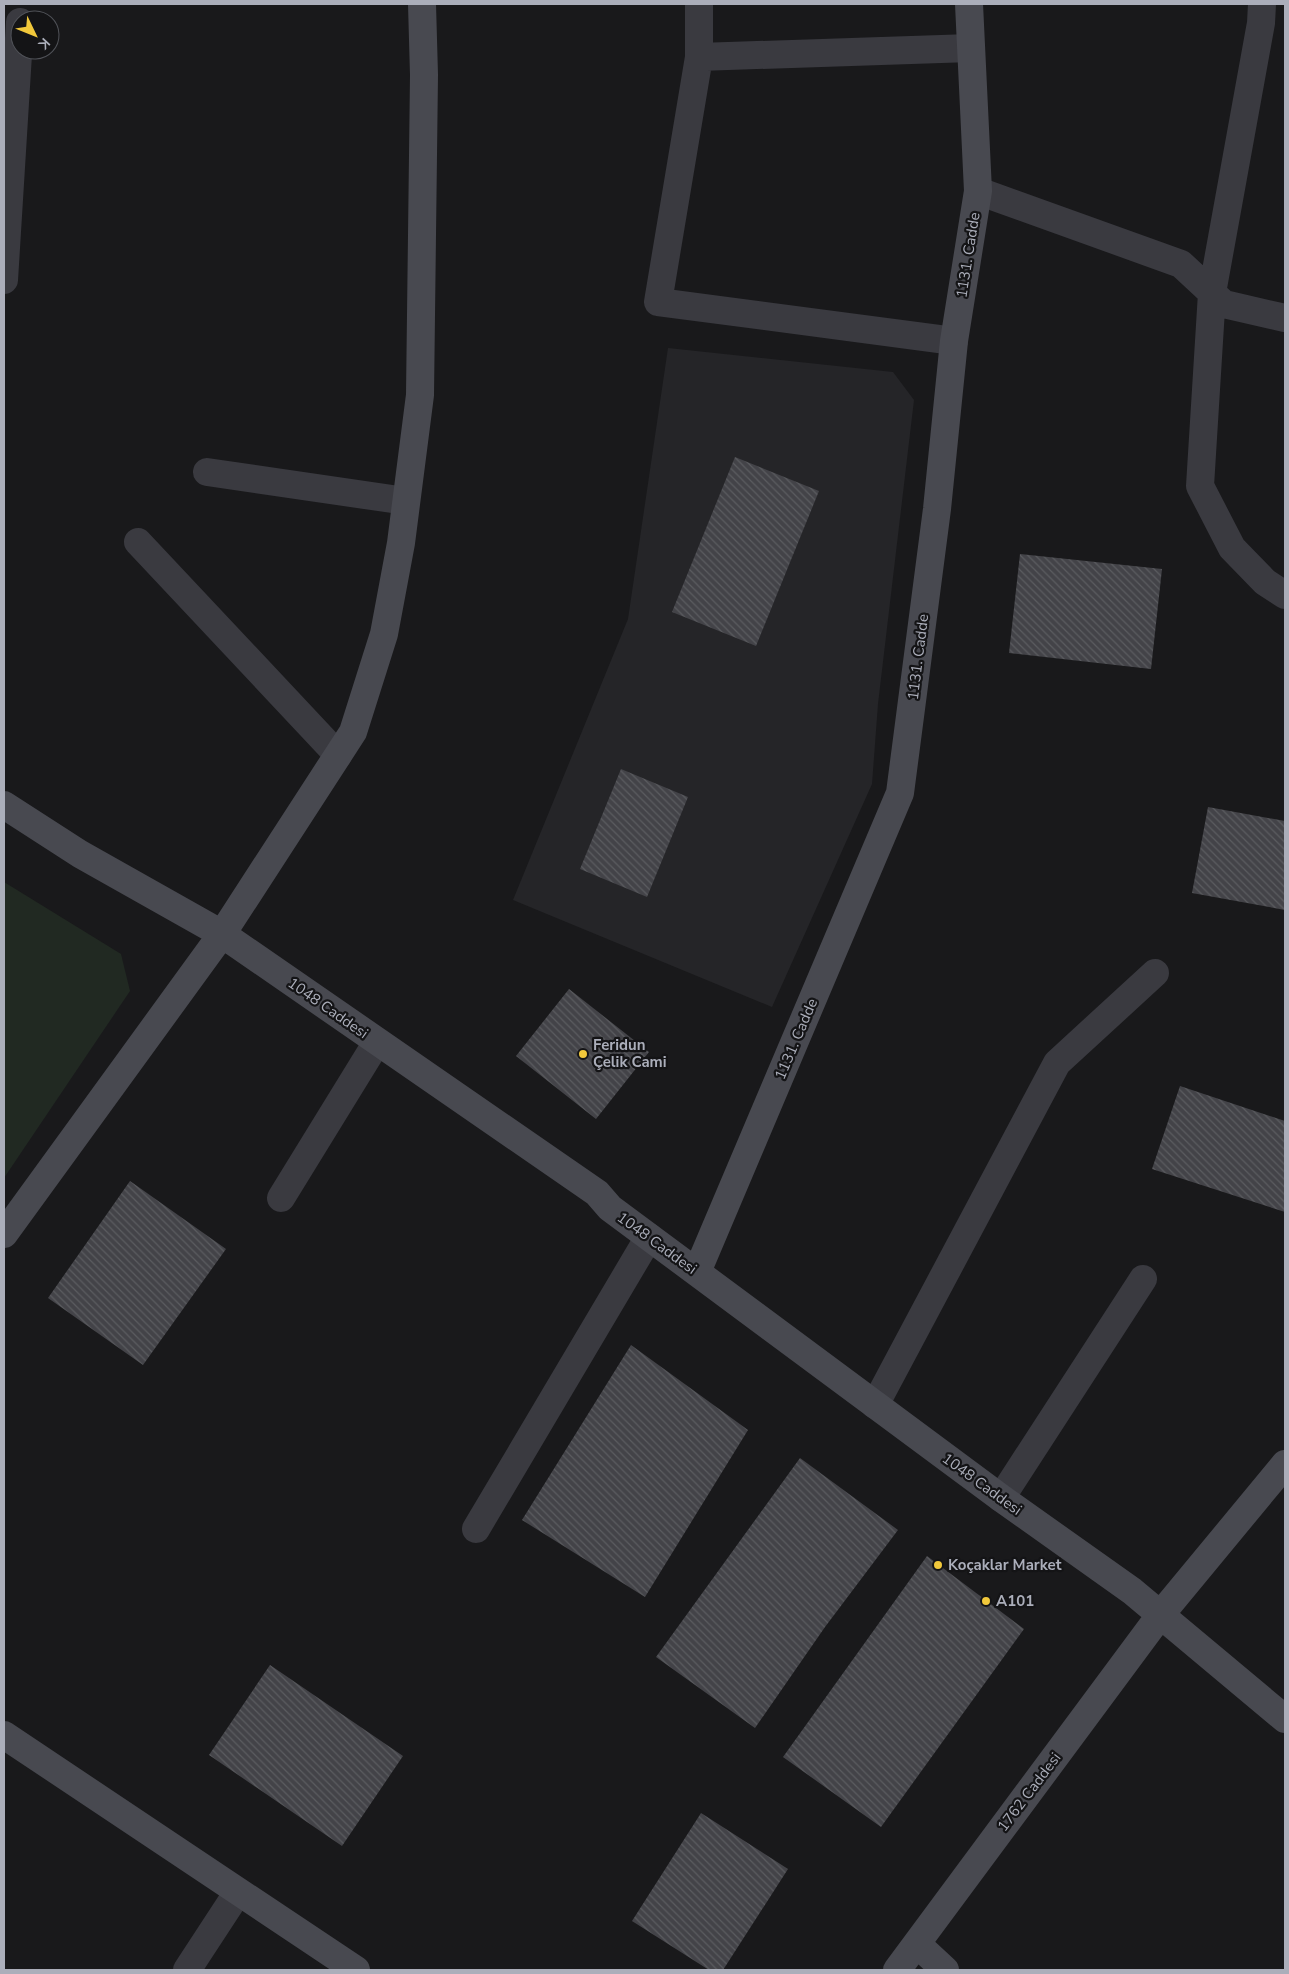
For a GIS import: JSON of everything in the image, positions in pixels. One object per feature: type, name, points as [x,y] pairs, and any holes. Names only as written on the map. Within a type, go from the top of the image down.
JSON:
[{"type":"street","points":[[4,1234],[222,934],[353,732],[384,634],[406,501],[420,395],[424,76],[422,4]]},
{"type":"street","points":[[700,4],[699,57],[658,302],[954,341]]},
{"type":"street","name":"1131. Cadde","points":[[697,1272],[900,794],[937,509],[954,341],[978,191],[969,4]]},
{"type":"street","points":[[1262,4],[1259,33],[1212,293],[1200,486],[1232,548],[1265,582],[1285,595]]},
{"type":"street","points":[[699,57],[971,48]]},
{"type":"street","points":[[4,280],[18,60]]},
{"type":"street","points":[[978,191],[1181,264],[1224,304],[1285,318]]},
{"type":"street","points":[[207,472],[406,501]]},
{"type":"street","points":[[138,542],[338,755]]},
{"type":"street","name":"1048 Caddesi","points":[[4,805],[80,854],[222,934],[597,1193],[610,1208],[1001,1498],[1132,1591],[1285,1719]]},
{"type":"street","points":[[875,1405],[1057,1063],[1155,973]]},
{"type":"street","points":[[281,1198],[377,1042]]},
{"type":"street","points":[[476,1529],[649,1237]]},
{"type":"street","points":[[1001,1498],[1143,1279]]},
{"type":"street","name":"1762 Caddesi","points":[[898,1970],[1161,1614],[1285,1464]]},
{"type":"street","points":[[4,1735],[356,1970]]},
{"type":"street","points":[[187,1970],[238,1892]]},
{"type":"street","points":[[917,1944],[945,1970]]},
{"type":"shaded area","points":[[668,348],[893,372],[914,400],[878,704],[872,784],[772,1007],[513,900],[628,619]]},
{"type":"shaded area","points":[[4,882],[121,954],[130,991],[4,1178]]},
{"type":"building","points":[[735,457],[819,491],[756,646],[672,612]]},
{"type":"building","points":[[1020,554],[1162,569],[1151,669],[1009,653]]},
{"type":"building","points":[[621,769],[688,797],[647,897],[580,869]]},
{"type":"building","points":[[1208,807],[1285,821],[1285,910],[1192,893]]},
{"type":"building","name":"Feridun Çelik Cami","points":[[569,989],[649,1052],[596,1119],[516,1056]]},
{"type":"building","points":[[1180,1086],[1285,1121],[1285,1212],[1152,1169]]},
{"type":"building","points":[[130,1181],[226,1249],[143,1365],[48,1298]]},
{"type":"building","points":[[631,1345],[748,1430],[645,1597],[522,1520]]},
{"type":"building","points":[[800,1458],[898,1530],[825,1627],[755,1728],[656,1657]]},
{"type":"building","points":[[927,1556],[1024,1629],[881,1827],[783,1757]]},
{"type":"building","points":[[270,1665],[403,1756],[342,1846],[209,1755]]},
{"type":"building","points":[[701,1813],[788,1869],[723,1970],[709,1970],[632,1921]]},
{"type":"place","name":"Feridun Çelik Cami","points":[[583,1054]]},
{"type":"place","name":"Koçaklar Market","points":[[938,1565]]},
{"type":"place","name":"A101","points":[[986,1601]]}]
